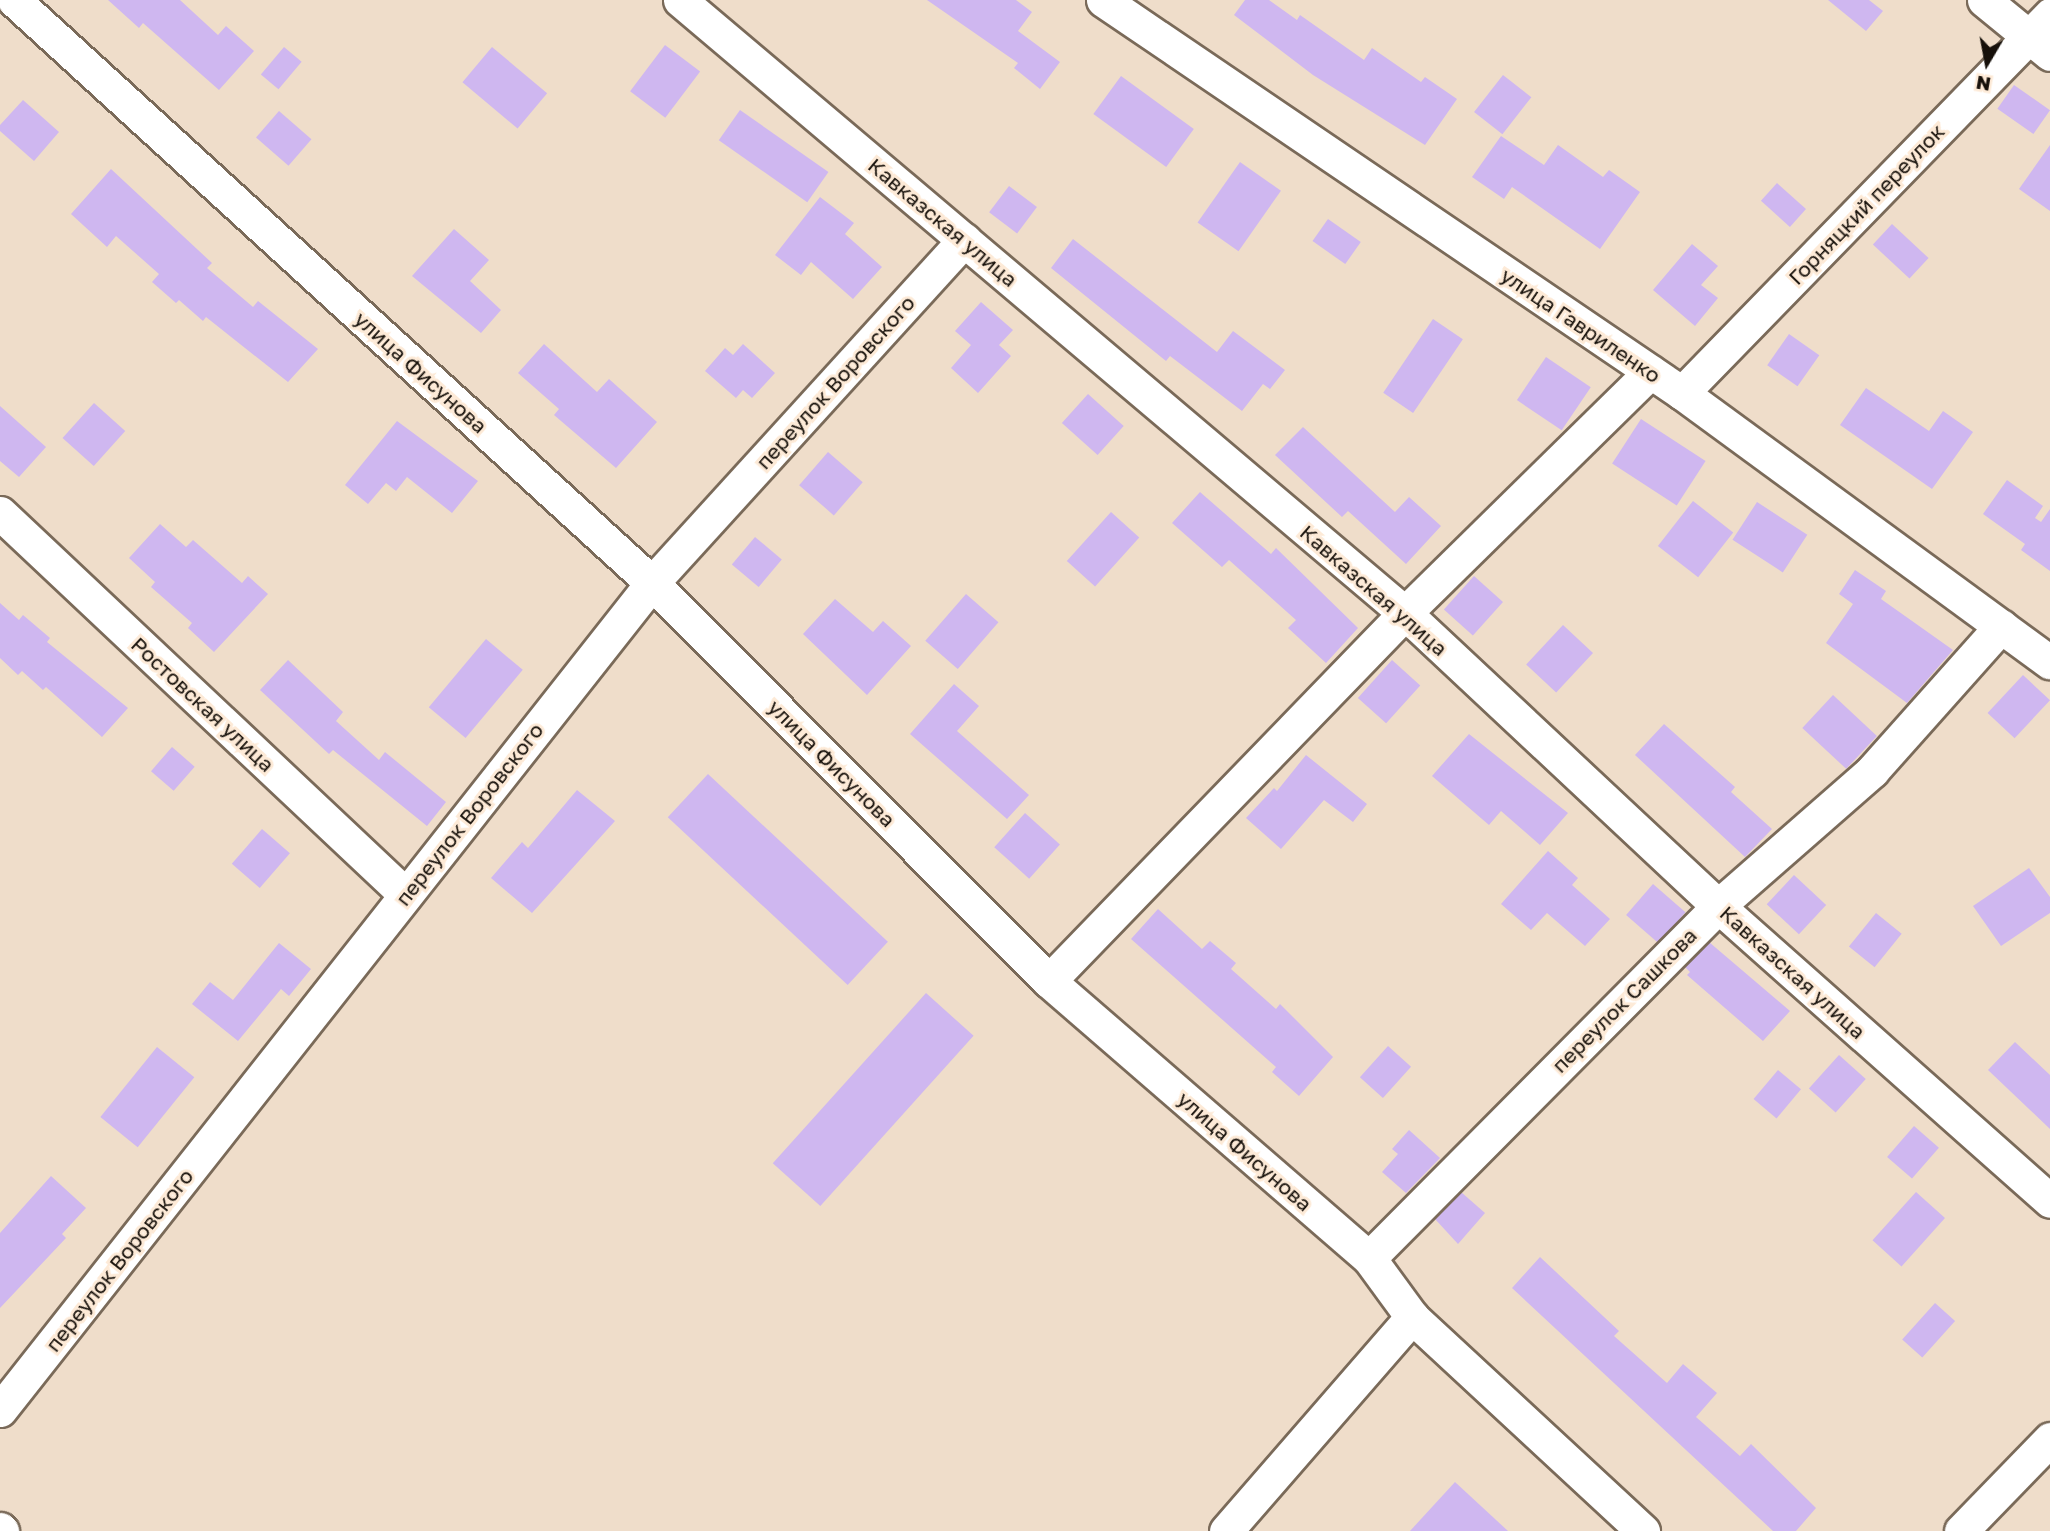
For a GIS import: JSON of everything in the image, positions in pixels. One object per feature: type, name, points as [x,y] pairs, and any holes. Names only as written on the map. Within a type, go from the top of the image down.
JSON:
[{"type":"street","name":"улица Фисунова","points":[[13,0],[652,583],[1049,981],[1368,1258],[1412,1317],[1643,1531]]},
{"type":"street","name":"Кавказская улица","points":[[680,0],[1405,613],[1718,906],[2050,1201]]},
{"type":"street","name":"улица Гавриленко","points":[[1103,0],[1682,393],[2050,662]]},
{"type":"street","points":[[1984,0],[2042,36]]},
{"type":"street","name":"Горняцкий переулок","points":[[1682,393],[2042,36]]},
{"type":"street","name":"переулок Воровского","points":[[0,1410],[652,583],[964,240]]},
{"type":"street","points":[[1049,981],[1405,613],[1650,372]]},
{"type":"street","name":"Ростовская улица","points":[[0,513],[405,895]]},
{"type":"street","name":"переулок Сашкова","points":[[1368,1258],[1718,906],[1872,771],[2001,626]]},
{"type":"street","points":[[1226,1531],[1412,1317]]},
{"type":"street","points":[[1961,1531],[2050,1439]]},
{"type":"building","points":[[108,0],[180,0],[218,35],[226,26],[254,51],[219,90],[143,23],[139,28]]},
{"type":"building","points":[[927,0],[1016,0],[1032,12],[1018,31],[1060,62],[1040,89],[1014,68],[1018,63]]},
{"type":"building","points":[[1245,0],[1269,0],[1297,20],[1300,15],[1364,60],[1372,48],[1421,82],[1425,77],[1457,99],[1425,145],[1313,75],[1234,15]]},
{"type":"building","points":[[1828,0],[1869,0],[1883,11],[1866,31]]},
{"type":"building","points":[[665,45],[700,71],[665,118],[630,91]]},
{"type":"building","points":[[284,47],[302,62],[278,89],[261,75]]},
{"type":"building","points":[[492,47],[547,93],[518,129],[462,82]]},
{"type":"building","points":[[1503,75],[1531,97],[1502,134],[1474,112]]},
{"type":"building","points":[[1121,76],[1194,129],[1166,167],[1093,114]]},
{"type":"building","points":[[2014,85],[2050,110],[2033,134],[1997,109]]},
{"type":"building","points":[[23,100],[59,132],[34,161],[0,131],[0,125]]},
{"type":"building","points":[[740,110],[828,172],[807,202],[719,140]]},
{"type":"building","points":[[279,111],[311,139],[288,166],[256,137]]},
{"type":"building","points":[[1501,136],[1544,165],[1558,145],[1603,177],[1609,170],[1640,192],[1600,249],[1512,187],[1504,199],[1472,177]]},
{"type":"building","points":[[2050,145],[2050,211],[2019,189]]},
{"type":"building","points":[[1240,162],[1281,191],[1239,251],[1198,223]]},
{"type":"building","points":[[111,169],[212,263],[207,268],[253,307],[258,301],[318,349],[288,382],[206,317],[203,321],[179,300],[176,303],[152,282],[159,274],[116,236],[107,247],[71,214]]},
{"type":"building","points":[[1777,183],[1806,209],[1790,227],[1761,201]]},
{"type":"building","points":[[1009,186],[1037,207],[1017,233],[989,212]]},
{"type":"building","points":[[820,197],[854,223],[845,234],[882,267],[853,299],[811,262],[801,275],[775,255]]},
{"type":"building","points":[[1328,219],[1361,242],[1345,264],[1313,241]]},
{"type":"building","points":[[1892,224],[1929,258],[1909,279],[1873,244]]},
{"type":"building","points":[[454,229],[489,260],[470,281],[501,310],[481,333],[412,276]]},
{"type":"building","points":[[1073,239],[1217,352],[1233,331],[1285,370],[1270,389],[1263,384],[1242,411],[1170,356],[1166,361],[1051,268]]},
{"type":"building","points":[[1692,244],[1718,266],[1701,285],[1718,298],[1695,326],[1653,290]]},
{"type":"building","points":[[981,302],[1013,330],[999,345],[1011,356],[978,393],[951,368],[971,345],[955,331]]},
{"type":"building","points":[[1433,319],[1463,339],[1413,413],[1383,393]]},
{"type":"building","points":[[1789,334],[1819,355],[1798,386],[1767,365]]},
{"type":"building","points":[[544,344],[597,392],[609,379],[657,422],[616,468],[554,415],[559,409],[518,373]]},
{"type":"building","points":[[743,344],[775,373],[752,398],[743,390],[736,398],[705,371],[725,348],[733,355]]},
{"type":"building","points":[[1546,357],[1591,387],[1562,430],[1517,400]]},
{"type":"building","points":[[1866,388],[1929,431],[1943,411],[1973,432],[1932,489],[1840,425]]},
{"type":"building","points":[[1088,394],[1124,426],[1098,455],[1062,423]]},
{"type":"building","points":[[94,403],[125,431],[94,466],[63,438]]},
{"type":"building","points":[[0,406],[46,447],[19,477],[0,461]]},
{"type":"building","points":[[1641,419],[1706,461],[1677,505],[1612,463]]},
{"type":"building","points":[[397,421],[478,481],[452,513],[407,477],[396,491],[386,483],[368,504],[345,485]]},
{"type":"building","points":[[1303,427],[1395,512],[1409,497],[1441,526],[1406,564],[1348,511],[1342,517],[1275,455]]},
{"type":"building","points":[[828,452],[863,482],[834,515],[799,485]]},
{"type":"building","points":[[2007,480],[2043,506],[2035,518],[2041,522],[2050,509],[2050,571],[2021,550],[2025,544],[1983,514]]},
{"type":"building","points":[[1200,492],[1271,554],[1276,548],[1358,628],[1326,663],[1288,628],[1296,620],[1229,560],[1222,567],[1172,523]]},
{"type":"building","points":[[1693,501],[1733,532],[1698,577],[1658,546]]},
{"type":"building","points":[[1757,502],[1807,535],[1783,572],[1732,540]]},
{"type":"building","points":[[1111,512],[1139,537],[1095,586],[1067,561]]},
{"type":"building","points":[[160,524],[186,547],[193,540],[242,583],[248,576],[268,594],[214,652],[188,628],[192,623],[151,587],[155,582],[129,558]]},
{"type":"building","points":[[755,537],[782,559],[759,587],[732,565]]},
{"type":"building","points":[[1855,570],[1886,591],[1881,599],[1953,650],[1907,703],[1826,643],[1853,604],[1839,594]]},
{"type":"building","points":[[1474,576],[1503,602],[1473,636],[1444,609]]},
{"type":"building","points":[[966,594],[998,622],[958,669],[925,641]]},
{"type":"building","points":[[835,599],[873,632],[883,621],[911,646],[867,695],[803,634]]},
{"type":"building","points":[[0,603],[19,620],[23,615],[50,638],[47,642],[128,708],[102,737],[46,687],[43,690],[22,671],[18,675],[0,658]]},
{"type":"building","points":[[1563,625],[1593,653],[1556,692],[1526,664]]},
{"type":"building","points":[[486,639],[523,670],[466,738],[429,707]]},
{"type":"building","points":[[288,660],[343,712],[336,721],[379,760],[385,752],[446,802],[427,826],[333,750],[329,754],[260,690]]},
{"type":"building","points":[[1392,660],[1420,685],[1386,723],[1358,698]]},
{"type":"building","points":[[2023,675],[2050,700],[2015,738],[1988,713]]},
{"type":"building","points":[[954,684],[979,706],[957,731],[1029,795],[1007,819],[910,734]]},
{"type":"building","points":[[1833,695],[1877,736],[1846,769],[1802,728]]},
{"type":"building","points":[[1664,724],[1735,787],[1731,792],[1772,829],[1745,857],[1635,755]]},
{"type":"building","points":[[1469,734],[1568,813],[1540,845],[1501,811],[1489,825],[1432,776]]},
{"type":"building","points":[[172,747],[195,767],[174,791],[151,771]]},
{"type":"building","points":[[1306,755],[1367,804],[1353,822],[1324,800],[1281,849],[1246,818],[1274,788],[1277,791]]},
{"type":"building","points":[[708,774],[888,942],[848,985],[668,817]]},
{"type":"building","points":[[577,790],[615,821],[532,913],[491,878],[522,842],[528,848]]},
{"type":"building","points":[[1025,813],[1060,844],[1029,879],[994,847]]},
{"type":"building","points":[[262,829],[290,853],[260,888],[232,864]]},
{"type":"building","points":[[1548,851],[1578,878],[1572,885],[1610,919],[1585,946],[1547,913],[1531,930],[1501,904]]},
{"type":"building","points":[[2029,868],[2050,897],[2050,913],[2001,946],[1973,906]]},
{"type":"building","points":[[1794,875],[1826,905],[1799,934],[1767,904]]},
{"type":"building","points":[[1653,884],[1685,912],[1659,943],[1626,915]]},
{"type":"building","points":[[1158,909],[1202,949],[1210,941],[1236,963],[1231,969],[1276,1009],[1280,1004],[1333,1057],[1299,1096],[1272,1072],[1276,1067],[1131,939]]},
{"type":"building","points":[[1876,913],[1902,934],[1875,967],[1849,946]]},
{"type":"building","points":[[1709,942],[1790,1011],[1763,1041],[1687,975],[1690,972],[1685,967]]},
{"type":"building","points":[[279,943],[311,969],[289,996],[281,989],[238,1041],[192,1004],[210,982],[233,1000]]},
{"type":"building","points":[[926,993],[974,1036],[820,1206],[773,1163]]},
{"type":"building","points":[[2015,1042],[2050,1075],[2050,1129],[1988,1070]]},
{"type":"building","points":[[1388,1046],[1411,1067],[1383,1098],[1360,1077]]},
{"type":"building","points":[[157,1047],[194,1077],[138,1147],[100,1117]]},
{"type":"building","points":[[1839,1055],[1866,1079],[1836,1113],[1809,1088]]},
{"type":"building","points":[[1778,1070],[1801,1089],[1777,1118],[1754,1099]]},
{"type":"building","points":[[1914,1126],[1939,1148],[1912,1179],[1887,1157]]},
{"type":"building","points":[[1409,1130],[1440,1158],[1406,1193],[1382,1172],[1398,1154],[1392,1149]]},
{"type":"building","points":[[51,1176],[86,1208],[62,1234],[66,1238],[0,1308],[0,1233]]},
{"type":"building","points":[[1461,1192],[1485,1213],[1458,1244],[1435,1219]]},
{"type":"building","points":[[1916,1192],[1945,1218],[1901,1266],[1873,1240]]},
{"type":"building","points":[[1540,1257],[1619,1331],[1614,1336],[1667,1383],[1683,1364],[1717,1393],[1696,1417],[1740,1456],[1751,1444],[1816,1508],[1796,1531],[1773,1531],[1512,1288]]},
{"type":"building","points":[[1935,1303],[1955,1321],[1922,1357],[1902,1339]]},
{"type":"building","points":[[1455,1482],[1508,1531],[1410,1531]]}]
